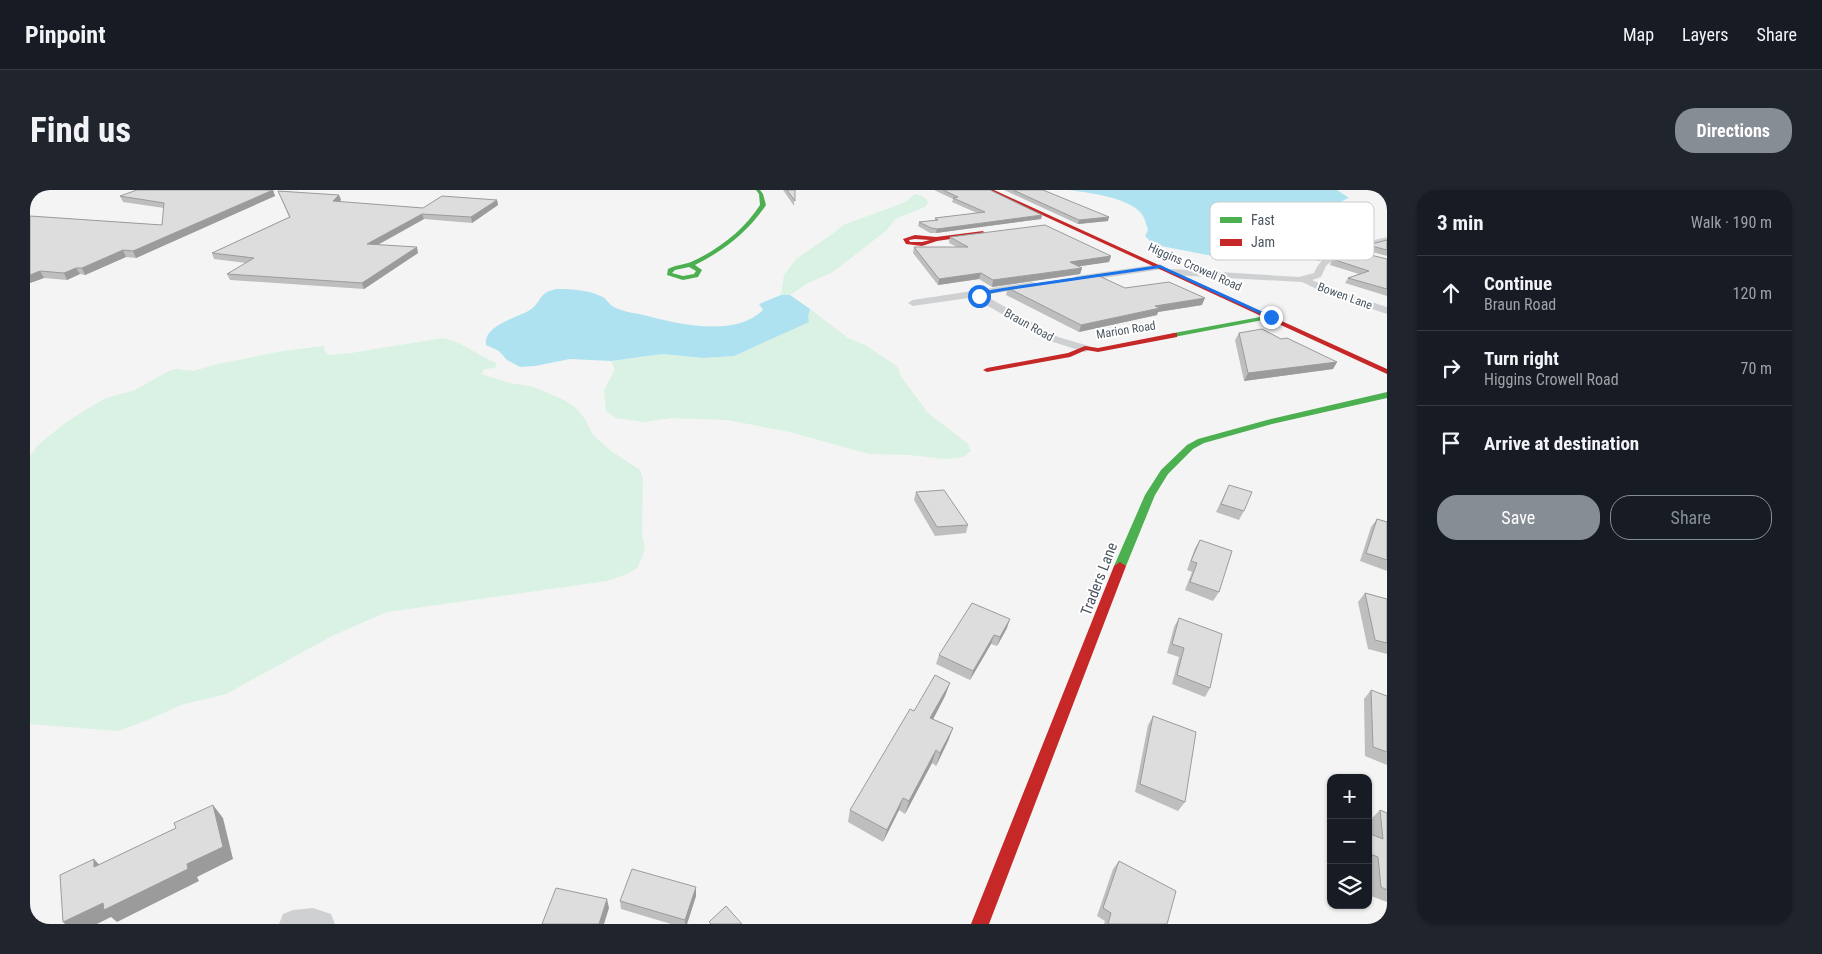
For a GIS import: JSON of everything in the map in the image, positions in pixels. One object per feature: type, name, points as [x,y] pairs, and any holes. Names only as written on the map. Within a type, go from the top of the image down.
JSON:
[{"type":"street","points":[[690,265],[752,222],[763,205],[763,200],[758,190]]},
{"type":"street","name":"Higgins Crowell Road","points":[[990,190],[1271,317],[1387,372]]},
{"type":"street","points":[[1038,226],[1061,222]]},
{"type":"street","points":[[936,239],[993,232]]},
{"type":"street","points":[[1374,243],[1387,240]]},
{"type":"street","points":[[1172,272],[1281,280],[1303,279],[1318,275],[1322,265],[1327,260]]},
{"type":"street","points":[[1062,281],[1160,267]]},
{"type":"street","name":"Bowen Lane","points":[[1303,279],[1331,292],[1387,311]]},
{"type":"street","name":"Braun Road","points":[[913,303],[1043,284]]},
{"type":"street","name":"Braun Road","points":[[981,293],[979,296],[981,298],[1054,339],[1085,348]]},
{"type":"street","name":"Marion Road","points":[[987,370],[1070,354],[1085,348],[1098,350],[1271,317]]},
{"type":"street","name":"Traders Lane","points":[[980,924],[1133,533],[1150,495],[1164,472],[1184,452],[1202,441],[1270,422],[1387,395]]},
{"type":"street","points":[[293,924],[313,922],[321,924]]},
{"type":"green space","points":[[915,194],[927,200],[928,203],[925,207],[895,219],[887,230],[833,272],[808,283],[790,295],[781,295],[784,275],[796,259],[843,225],[898,205],[907,201]]},
{"type":"green space","points":[[810,309],[848,338],[865,345],[897,366],[902,378],[928,413],[967,443],[971,451],[963,457],[946,459],[909,455],[869,454],[790,432],[727,420],[671,418],[644,422],[616,418],[606,411],[604,390],[615,370],[611,361],[662,354],[704,358],[734,356],[782,334],[808,317]]},
{"type":"green space","points":[[443,338],[497,363],[495,368],[485,369],[481,374],[509,383],[531,386],[562,399],[575,407],[585,419],[593,435],[611,451],[640,470],[643,479],[642,535],[645,549],[638,567],[627,574],[607,581],[387,612],[332,636],[226,694],[181,705],[118,731],[30,724],[30,456],[37,446],[65,423],[106,398],[135,390],[171,370],[193,371],[283,351],[324,346],[324,350],[329,355]]},
{"type":"water","points":[[1069,190],[1337,190],[1349,198],[1341,202],[1210,202],[1210,255],[1161,246],[1150,241],[1145,236],[1148,230],[1142,214],[1134,207],[1107,196]]},
{"type":"water","points":[[557,289],[587,291],[603,297],[621,310],[673,322],[705,326],[737,324],[751,319],[763,310],[759,304],[781,295],[790,295],[810,309],[809,322],[734,356],[704,358],[662,354],[611,361],[570,359],[520,367],[507,360],[499,351],[486,345],[486,338],[495,327],[530,310],[547,292]]},
{"type":"building","points":[[137,190],[273,190],[133,251],[123,250],[82,268],[76,268],[64,273],[40,271],[30,275],[30,216],[162,225],[164,203],[120,196]]},
{"type":"building","points":[[787,190],[795,190],[795,201]]},
{"type":"building","points":[[943,190],[990,190],[1042,215],[937,229],[919,222],[938,220],[935,218],[985,212],[953,198],[958,197]]},
{"type":"building","points":[[1013,190],[1043,190],[1109,217],[1079,220]]},
{"type":"building","points":[[278,191],[339,195],[333,201],[423,208],[442,196],[497,200],[471,217],[422,214],[367,244],[417,247],[362,283],[227,274],[254,258],[212,253],[290,217]]},
{"type":"building","points":[[1045,225],[1111,256],[1070,262],[1082,268],[993,280],[981,273],[939,279],[914,247],[968,247],[950,237]]},
{"type":"building","points":[[1387,240],[1387,250],[1374,247],[1374,243]]},
{"type":"building","points":[[1374,256],[1387,259],[1387,289],[1348,278],[1369,271],[1335,260],[1374,260]]},
{"type":"building","points":[[1097,275],[1125,288],[1169,282],[1205,298],[1155,306],[1160,308],[1081,325],[1008,288]]},
{"type":"building","points":[[1262,329],[1281,339],[1287,338],[1337,362],[1248,373],[1239,333]]},
{"type":"building","points":[[1229,485],[1252,492],[1244,511],[1221,504]]},
{"type":"building","points":[[944,490],[968,525],[937,527],[916,492]]},
{"type":"building","points":[[1377,519],[1387,522],[1387,560],[1366,553]]},
{"type":"building","points":[[1200,540],[1232,551],[1219,592],[1190,582],[1197,563],[1191,561]]},
{"type":"building","points":[[1365,593],[1387,599],[1387,643],[1375,640]]},
{"type":"building","points":[[972,603],[1010,619],[1000,637],[994,635],[973,671],[939,655]]},
{"type":"building","points":[[1179,618],[1222,634],[1210,688],[1177,675],[1184,648],[1172,644]]},
{"type":"building","points":[[935,675],[950,683],[930,718],[953,728],[940,753],[936,750],[909,801],[903,798],[887,830],[850,810],[910,709],[914,711]]},
{"type":"building","points":[[1371,690],[1387,696],[1387,752],[1373,747]]},
{"type":"building","points":[[1153,716],[1196,732],[1185,802],[1140,784]]},
{"type":"building","points":[[213,805],[223,847],[187,864],[188,869],[104,910],[103,903],[63,922],[60,875],[94,859],[94,867],[176,828],[174,823]]},
{"type":"building","points":[[1380,810],[1387,813],[1387,890],[1381,887],[1378,857],[1372,855],[1372,835],[1383,839]]},
{"type":"building","points":[[1119,861],[1176,891],[1167,924],[1108,924],[1111,913],[1103,908]]},
{"type":"building","points":[[632,869],[696,887],[685,920],[620,901]]},
{"type":"building","points":[[556,888],[607,899],[599,924],[542,924]]},
{"type":"building","points":[[726,906],[742,924],[711,924],[709,922]]},
{"type":"traffic: fast","points":[[690,265],[699,270],[696,276],[683,278],[669,274],[670,270],[692,264],[712,253],[750,223],[763,205],[761,194],[758,190]]},
{"type":"traffic: fast","points":[[1174,335],[1271,317]]},
{"type":"traffic: fast","points":[[1120,566],[1150,495],[1164,472],[1190,447],[1201,441],[1270,422],[1387,395]]},
{"type":"traffic: jam","points":[[990,190],[1387,372]]},
{"type":"traffic: jam","points":[[936,239],[919,244],[908,243],[906,239],[915,237],[936,239],[983,233]]},
{"type":"traffic: jam","points":[[987,370],[1070,355],[1085,348],[1098,350],[1174,335]]},
{"type":"traffic: jam","points":[[980,924],[1120,566]]},
{"type":"route","points":[[979,296],[981,293],[1160,267],[1271,317]]}]
